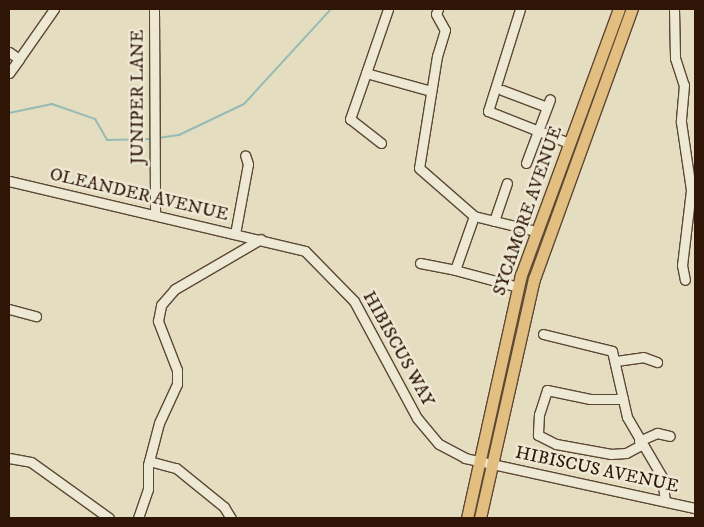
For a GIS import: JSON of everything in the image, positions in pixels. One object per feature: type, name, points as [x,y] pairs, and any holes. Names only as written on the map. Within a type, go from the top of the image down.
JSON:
[{"type":"main road","name":"SYCAMORE AVENUE","points":[[467,518],[518,287],[535,234],[619,9]]},
{"type":"main road","name":"SYCAMORE AVENUE","points":[[480,518],[534,280],[632,9]]},
{"type":"street","points":[[9,73],[54,9]]},
{"type":"street","name":"JUNIPER LANE","points":[[154,9],[155,215]]},
{"type":"street","points":[[381,143],[350,119],[388,9]]},
{"type":"street","points":[[438,9],[436,14],[445,30],[431,91],[419,168],[474,216],[535,234]]},
{"type":"street","points":[[520,9],[488,112],[569,143]]},
{"type":"street","points":[[674,9],[675,58],[684,86],[681,122],[691,190],[682,265],[685,280]]},
{"type":"street","points":[[9,52],[19,59]]},
{"type":"street","points":[[366,73],[431,91]]},
{"type":"street","points":[[502,90],[549,103],[526,163]]},
{"type":"street","points":[[235,234],[248,164],[245,155]]},
{"type":"street","name":"OLEANDER AVENUE","points":[[9,181],[261,240]]},
{"type":"street","points":[[494,221],[508,183]]},
{"type":"street","points":[[455,270],[474,216]]},
{"type":"street","points":[[138,518],[148,488],[149,461],[159,423],[177,384],[177,370],[158,322],[160,305],[175,289],[261,240]]},
{"type":"street","name":"HIBISCUS WAY","points":[[261,240],[314,256],[354,301],[426,432],[454,454],[492,464]]},
{"type":"street","points":[[420,263],[455,270],[518,287]]},
{"type":"street","points":[[9,309],[36,316]]},
{"type":"street","points":[[543,334],[612,350],[623,399],[640,443],[662,477],[665,501]]},
{"type":"street","points":[[616,361],[643,357],[658,362]]},
{"type":"street","points":[[623,399],[590,399],[547,390],[538,435],[556,444],[611,454],[626,453],[657,433],[670,436]]},
{"type":"street","points":[[9,458],[31,462],[109,518]]},
{"type":"street","points":[[149,461],[176,468],[224,507],[231,518]]},
{"type":"street","name":"HIBISCUS AVENUE","points":[[492,464],[695,508]]},
{"type":"waterway","points":[[158,138],[179,135],[244,104],[331,9]]},
{"type":"waterway","points":[[9,113],[52,104],[95,119],[107,140],[151,139]]}]
